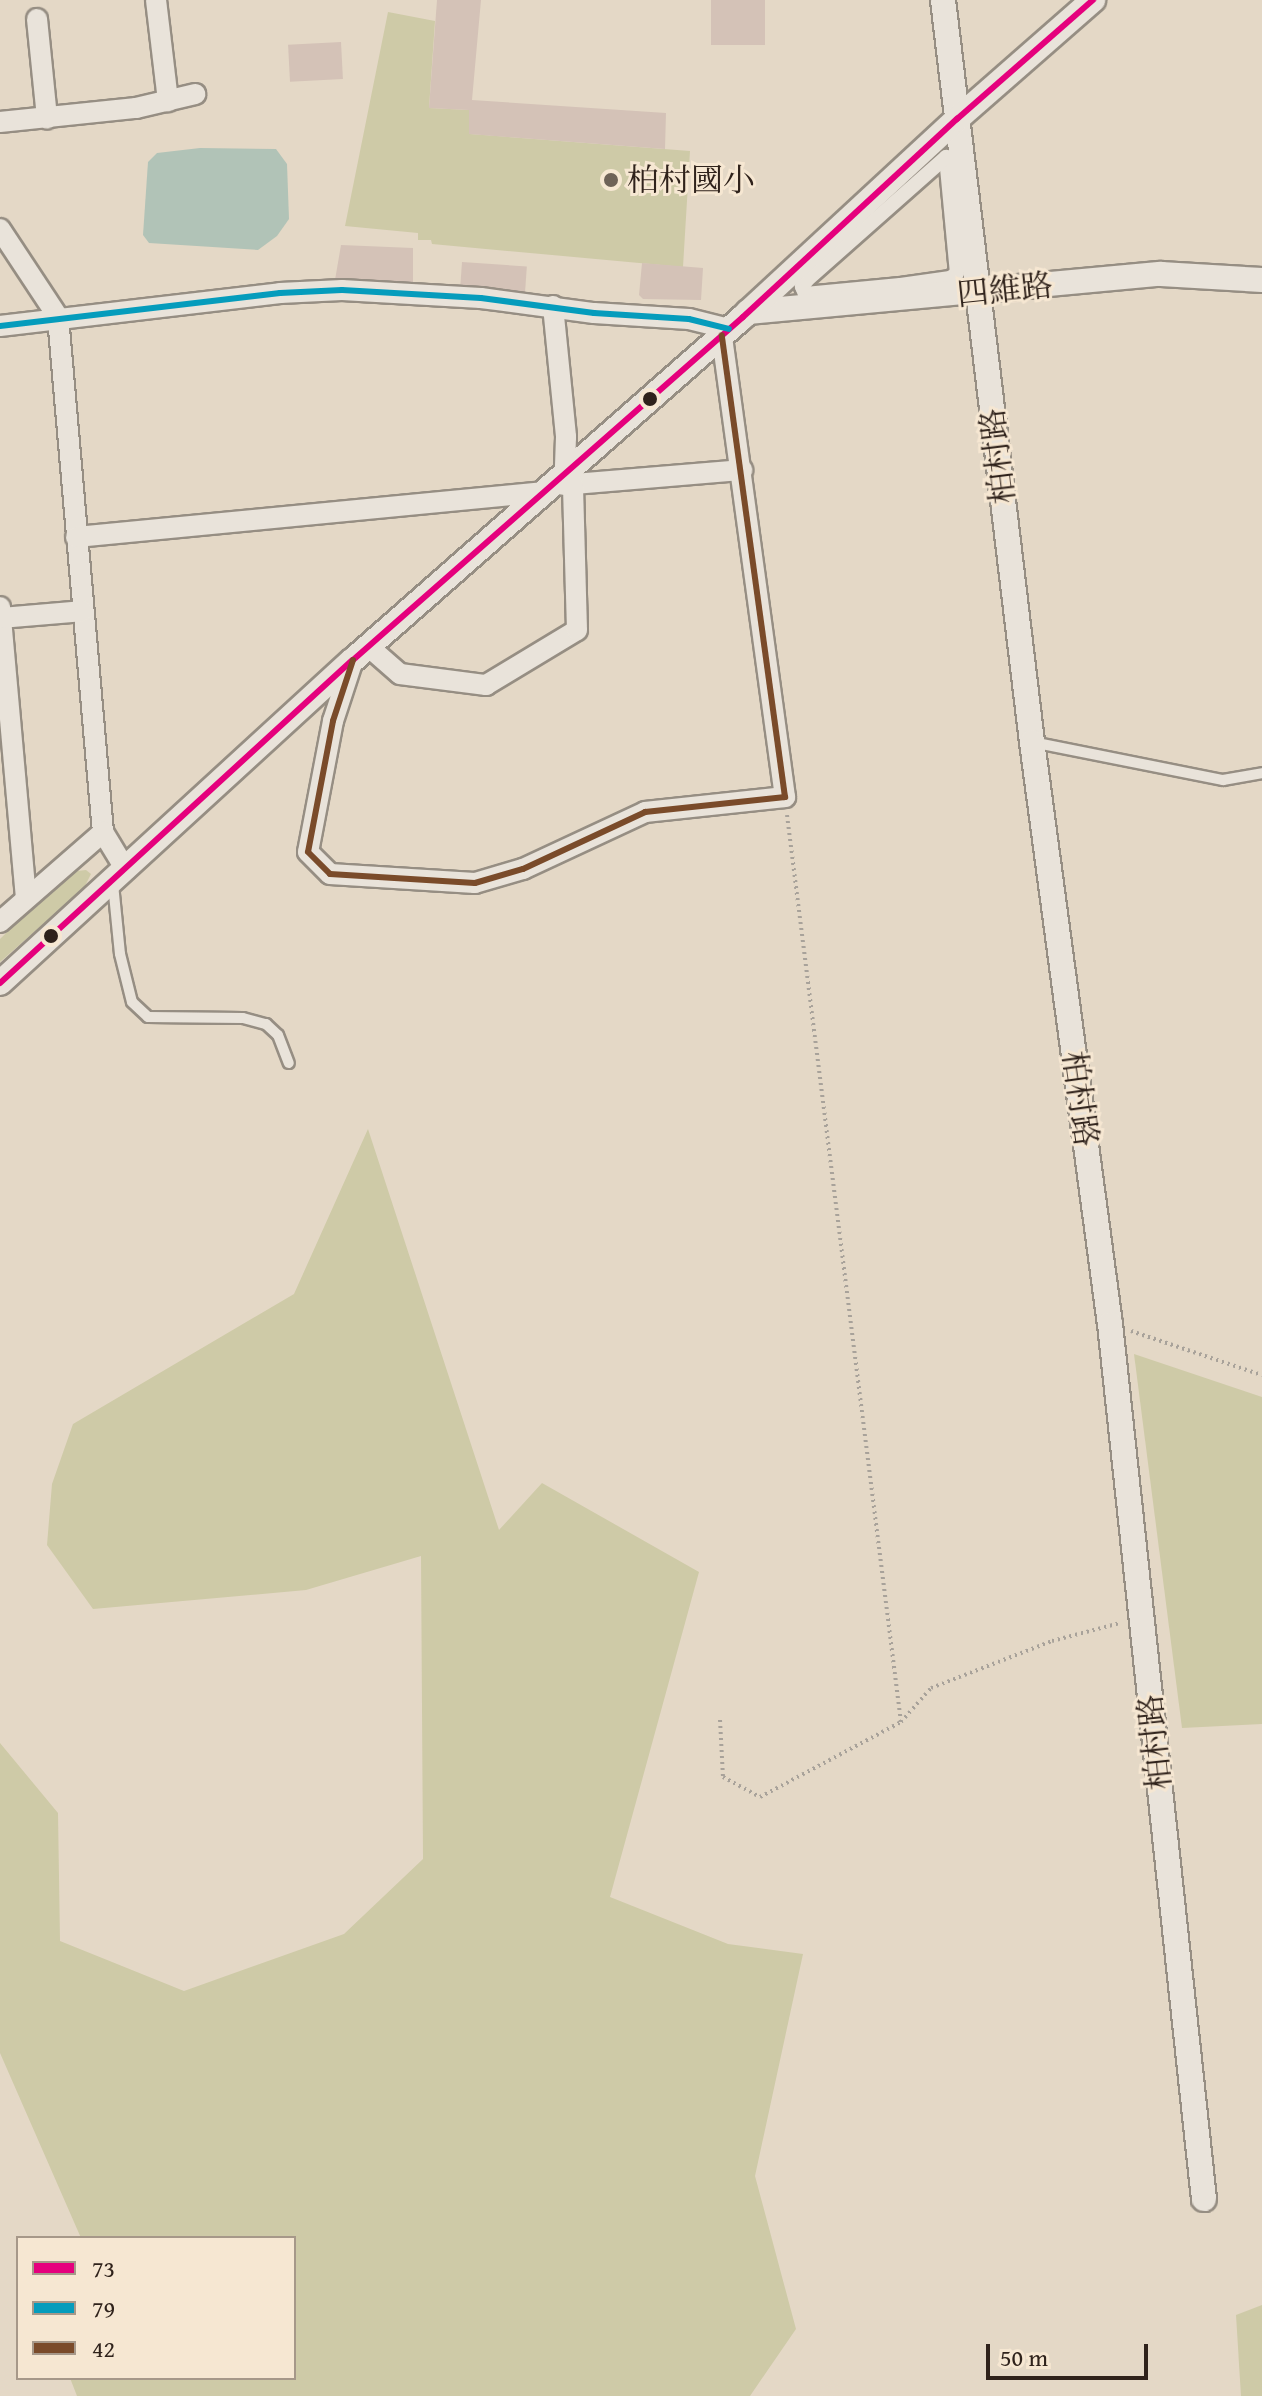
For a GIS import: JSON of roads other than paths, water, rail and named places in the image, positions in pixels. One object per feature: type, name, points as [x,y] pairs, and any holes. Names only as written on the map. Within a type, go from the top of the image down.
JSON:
[{"type":"street","points":[[156,0],[168,101]]},
{"type":"street","name":"柏村路","points":[[943,0],[1032,742],[1110,1324],[1204,2199]]},
{"type":"street","points":[[0,983],[361,654],[558,484],[957,119],[1093,0]]},
{"type":"street","points":[[37,19],[47,118]]},
{"type":"street","points":[[0,122],[136,108],[195,94]]},
{"type":"street","points":[[946,157],[947,161],[957,273],[950,278],[900,285],[805,294],[802,287],[807,280],[942,159],[946,157]]},
{"type":"street","points":[[0,229],[58,317],[103,832],[120,876]]},
{"type":"street","name":"四維路","points":[[736,323],[1161,274],[1262,280]]},
{"type":"street","points":[[0,326],[58,317],[342,290],[736,323]]},
{"type":"street","points":[[361,654],[400,674],[486,685],[577,630],[558,484],[566,437],[553,306]]},
{"type":"street","points":[[361,654],[333,721],[308,852],[330,874],[475,883],[523,869],[645,812],[785,797],[742,470],[736,323]]},
{"type":"street","points":[[76,537],[558,484],[742,470]]},
{"type":"street","points":[[0,607],[26,898]]},
{"type":"street","points":[[0,618],[83,611]]},
{"type":"street","points":[[0,922],[103,832]]},
{"type":"lane","points":[[1032,742],[1223,780],[1262,773]]},
{"type":"lane","points":[[120,876],[120,954],[132,1002],[148,1017],[243,1018],[266,1024],[278,1035],[289,1063]]},
{"type":"place","name":"柏村國小","points":[[611,180]]}]
